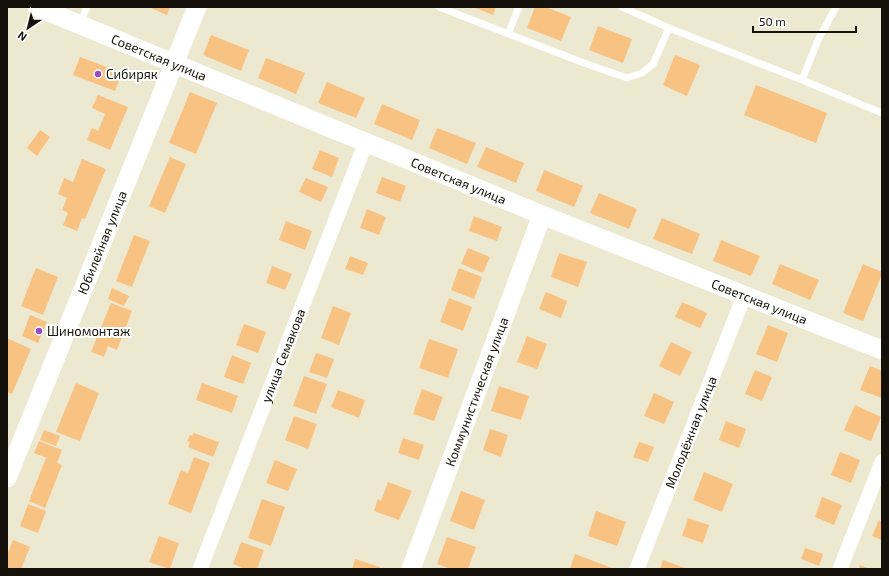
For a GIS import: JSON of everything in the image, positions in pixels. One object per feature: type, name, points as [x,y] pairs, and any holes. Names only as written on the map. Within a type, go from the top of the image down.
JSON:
[{"type":"street","name":"Советская улица","points":[[37,7],[83,16],[174,62],[542,215],[882,350]]},
{"type":"street","name":"Юбилейная улица","points":[[7,478],[197,7]]},
{"type":"street","name":"улица Семакова","points":[[200,569],[366,142]]},
{"type":"street","name":"Коммунистическая улица","points":[[411,569],[542,215]]},
{"type":"street","name":"Молодёжная улица","points":[[638,569],[744,296]]},
{"type":"street","points":[[840,569],[882,462]]},
{"type":"lane","points":[[439,7],[627,78],[642,73],[653,64],[669,28]]},
{"type":"lane","points":[[508,34],[519,7]]},
{"type":"lane","points":[[622,7],[669,28],[882,113]]},
{"type":"lane","points":[[802,80],[818,40],[836,7]]},
{"type":"building","points":[[149,7],[170,7],[167,15]]},
{"type":"building","points":[[472,7],[496,7],[493,15]]},
{"type":"building","points":[[535,7],[546,7],[571,17],[561,41],[527,28]]},
{"type":"building","points":[[598,26],[632,39],[623,63],[589,50]]},
{"type":"building","points":[[211,35],[249,50],[241,71],[203,55]]},
{"type":"building","points":[[675,55],[700,65],[687,96],[663,85]]},
{"type":"building","name":"Сибиряк","points":[[80,57],[122,73],[115,91],[73,75]]},
{"type":"building","points":[[266,58],[305,73],[296,94],[258,78]]},
{"type":"building","points":[[327,82],[365,98],[356,118],[318,103]]},
{"type":"building","points":[[756,85],[827,113],[816,143],[744,115]]},
{"type":"building","points":[[190,92],[217,103],[196,154],[169,143]]},
{"type":"building","points":[[98,95],[128,107],[110,150],[87,140],[92,128],[98,131],[105,114],[92,108]]},
{"type":"building","points":[[382,104],[420,120],[412,140],[374,124]]},
{"type":"building","points":[[437,128],[476,143],[467,164],[429,148]]},
{"type":"building","points":[[40,130],[50,137],[37,156],[27,148]]},
{"type":"building","points":[[486,147],[524,163],[516,183],[477,167]]},
{"type":"building","points":[[320,150],[339,158],[332,177],[312,169]]},
{"type":"building","points":[[170,157],[186,164],[165,213],[149,206]]},
{"type":"building","points":[[82,159],[106,169],[85,219],[82,218],[77,231],[63,225],[68,213],[62,210],[67,198],[58,194],[64,178],[73,182]]},
{"type":"building","points":[[544,170],[583,186],[574,207],[536,191]]},
{"type":"building","points":[[382,177],[406,186],[400,202],[376,193]]},
{"type":"building","points":[[306,178],[328,187],[321,202],[299,192]]},
{"type":"building","points":[[599,193],[637,209],[629,229],[590,213]]},
{"type":"building","points":[[367,209],[386,217],[379,235],[360,228]]},
{"type":"building","points":[[474,216],[502,227],[497,241],[469,231]]},
{"type":"building","points":[[662,218],[700,234],[692,254],[653,239]]},
{"type":"building","points":[[286,221],[312,231],[305,250],[279,240]]},
{"type":"building","points":[[134,235],[150,241],[132,287],[116,281]]},
{"type":"building","points":[[721,240],[760,256],[751,276],[713,261]]},
{"type":"building","points":[[468,248],[490,257],[483,273],[461,264]]},
{"type":"building","points":[[559,253],[587,262],[578,287],[551,277]]},
{"type":"building","points":[[350,256],[368,263],[363,275],[345,269]]},
{"type":"building","points":[[780,264],[819,280],[810,300],[772,284]]},
{"type":"building","points":[[863,264],[882,272],[882,274],[863,321],[843,313]]},
{"type":"building","points":[[272,266],[292,274],[285,290],[266,283]]},
{"type":"building","points":[[36,268],[58,277],[43,315],[21,306]]},
{"type":"building","points":[[459,268],[482,277],[474,299],[451,290]]},
{"type":"building","points":[[112,288],[129,296],[124,306],[108,299]]},
{"type":"building","points":[[546,292],[567,301],[561,318],[539,309]]},
{"type":"building","points":[[449,298],[472,307],[463,331],[440,322]]},
{"type":"building","points":[[682,302],[707,313],[700,328],[675,317]]},
{"type":"building","points":[[111,303],[132,311],[117,350],[108,346],[104,357],[91,352]]},
{"type":"building","points":[[333,306],[351,313],[339,345],[321,338]]},
{"type":"building","points":[[30,315],[47,322],[38,343],[22,336]]},
{"type":"building","points":[[244,324],[266,332],[258,353],[236,345]]},
{"type":"building","points":[[768,325],[788,333],[777,362],[756,354]]},
{"type":"building","points":[[527,336],[547,344],[537,369],[517,362]]},
{"type":"building","points":[[7,338],[31,349],[12,394],[7,392]]},
{"type":"building","points":[[429,339],[458,349],[448,378],[419,368]]},
{"type":"building","points":[[671,342],[692,352],[680,376],[659,366]]},
{"type":"building","points":[[316,353],[334,359],[327,378],[309,372]]},
{"type":"building","points":[[232,355],[251,363],[243,384],[224,377]]},
{"type":"building","points":[[870,366],[882,371],[882,398],[860,390]]},
{"type":"building","points":[[755,370],[772,377],[762,401],[745,394]]},
{"type":"building","points":[[304,376],[327,384],[316,414],[293,406]]},
{"type":"building","points":[[76,383],[99,393],[80,441],[56,432]]},
{"type":"building","points":[[202,383],[238,396],[232,413],[196,400]]},
{"type":"building","points":[[499,386],[529,396],[521,420],[491,411]]},
{"type":"building","points":[[422,389],[443,397],[434,421],[413,414]]},
{"type":"building","points":[[338,390],[365,400],[359,418],[331,407]]},
{"type":"building","points":[[654,393],[674,402],[664,424],[644,416]]},
{"type":"building","points":[[855,405],[881,417],[871,441],[844,430]]},
{"type":"building","points":[[294,416],[317,424],[308,449],[285,440]]},
{"type":"building","points":[[726,421],[746,429],[739,448],[719,440]]},
{"type":"building","points":[[490,429],[508,435],[501,457],[483,450]]},
{"type":"building","points":[[44,430],[60,436],[56,446],[40,440]]},
{"type":"building","points":[[194,433],[219,442],[213,457],[188,447],[190,442],[187,441],[190,435],[192,436]]},
{"type":"building","points":[[403,438],[424,445],[419,460],[398,453]]},
{"type":"building","points":[[39,441],[62,450],[57,463],[62,465],[45,508],[29,501],[46,458],[52,460],[34,453]]},
{"type":"building","points":[[639,442],[654,447],[648,462],[633,457]]},
{"type":"building","points":[[840,452],[860,460],[851,483],[831,475]]},
{"type":"building","points":[[194,457],[210,463],[191,513],[168,504],[181,470],[188,473]]},
{"type":"building","points":[[275,460],[297,469],[288,491],[266,483]]},
{"type":"building","points":[[704,472],[733,484],[722,512],[693,500]]},
{"type":"building","points":[[388,482],[412,491],[399,520],[374,511],[378,499],[381,501]]},
{"type":"building","points":[[461,491],[485,500],[474,530],[450,521]]},
{"type":"building","points":[[822,497],[842,505],[834,525],[815,517]]},
{"type":"building","points":[[262,499],[285,507],[271,546],[248,538]]},
{"type":"building","points":[[28,504],[46,511],[38,533],[20,526]]},
{"type":"building","points":[[596,511],[626,522],[617,546],[588,536]]},
{"type":"building","points":[[688,518],[709,525],[703,543],[682,536]]},
{"type":"building","points":[[879,520],[882,522],[882,540],[872,536]]},
{"type":"building","points":[[159,536],[179,543],[170,569],[149,562]]},
{"type":"building","points":[[447,537],[476,547],[468,569],[451,569],[437,564]]},
{"type":"building","points":[[13,540],[30,547],[21,569],[7,569],[7,555]]},
{"type":"building","points":[[241,542],[264,550],[257,569],[245,569],[233,564]]},
{"type":"building","points":[[805,548],[823,554],[819,566],[801,559]]},
{"type":"building","points":[[575,554],[612,568],[570,569]]},
{"type":"building","points":[[355,559],[380,567],[379,569],[352,569]]},
{"type":"building","points":[[663,560],[688,569],[660,569]]},
{"type":"building","points":[[860,565],[870,569],[859,569]]},
{"type":"place","name":"Сибиряк","points":[[98,74]]},
{"type":"place","name":"Шиномонтаж","points":[[39,331]]}]
